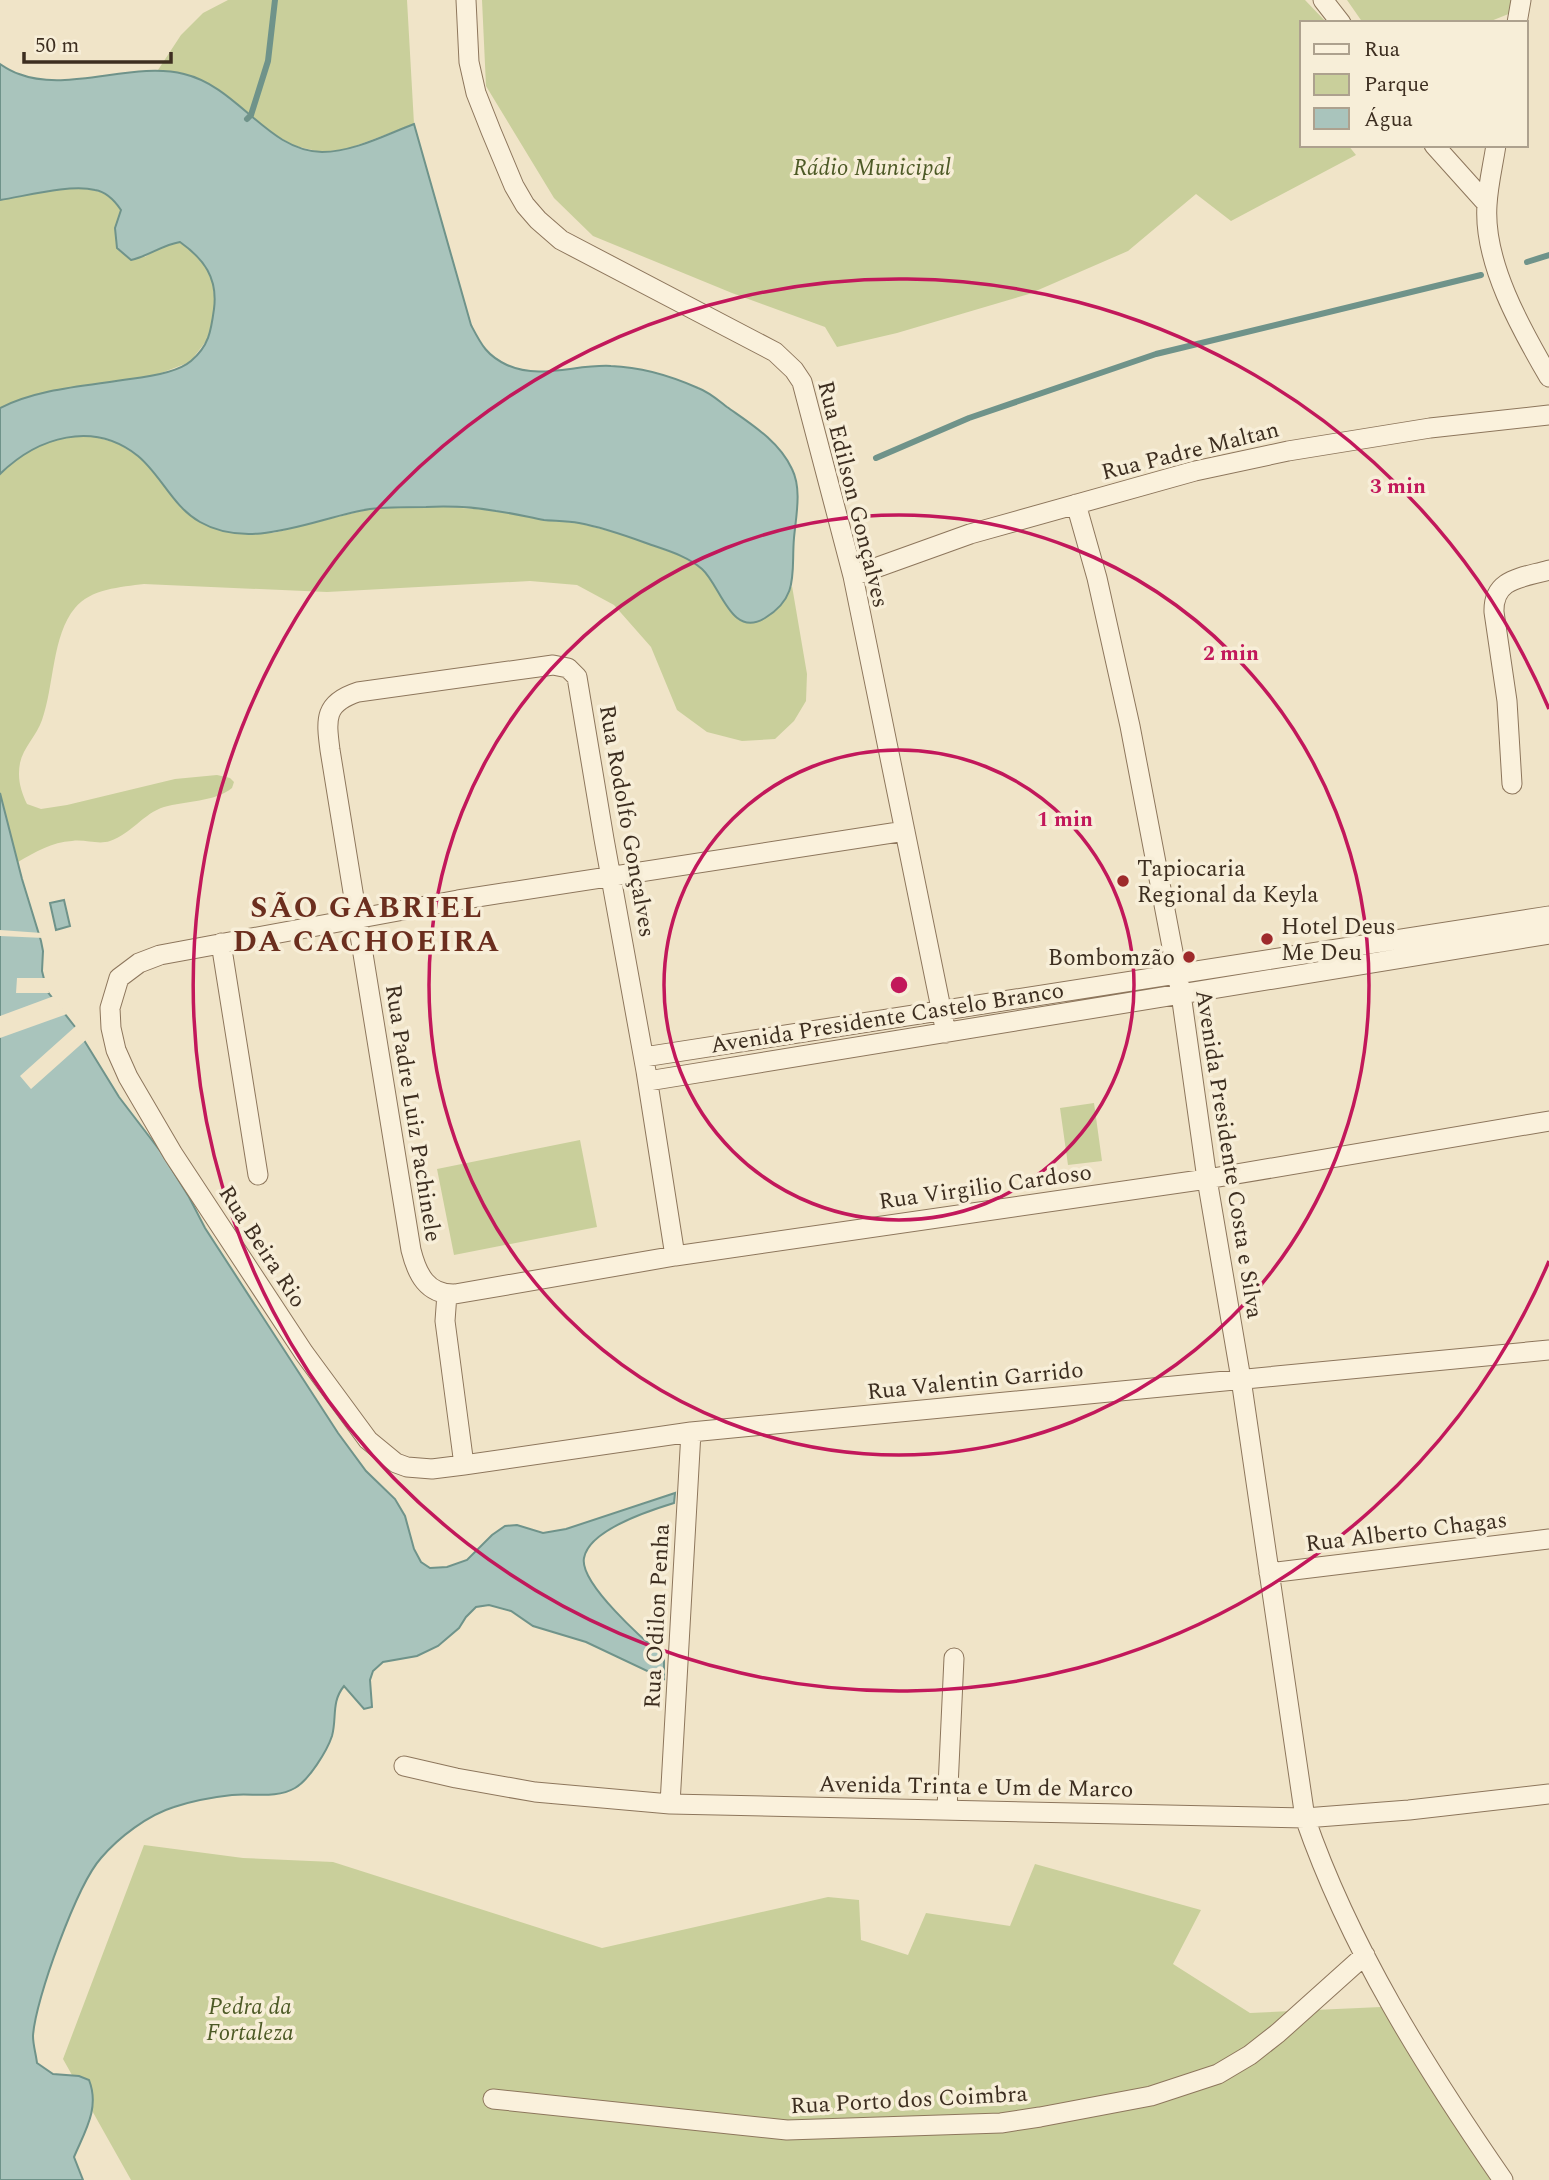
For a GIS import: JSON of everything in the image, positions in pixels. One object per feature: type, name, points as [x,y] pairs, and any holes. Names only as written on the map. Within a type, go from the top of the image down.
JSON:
[{"type":"street","name":"Rua Edilson Gonçalves","points":[[467,0],[469,62],[476,93],[514,186],[538,220],[561,240],[775,352],[794,370],[807,397],[853,576],[946,1032]]},
{"type":"street","points":[[1323,0],[1339,21]]},
{"type":"street","points":[[1517,21],[1521,0]]},
{"type":"street","points":[[1436,147],[1487,204]]},
{"type":"street","points":[[1496,147],[1487,204],[1487,223],[1495,261],[1520,328],[1549,377]]},
{"type":"street","name":"Rua Padre Maltan","points":[[853,576],[970,534],[1195,471],[1288,451],[1430,428],[1549,415]]},
{"type":"street","name":"Avenida Presidente Costa e Silva","points":[[1076,504],[1097,578],[1130,726],[1181,994],[1305,1818],[1321,1866],[1341,1911],[1401,2024],[1503,2180]]},
{"type":"street","points":[[1512,784],[1507,701],[1494,601],[1501,587],[1549,570]]},
{"type":"street","name":"Rua Rodolfo Gonçalves","points":[[328,735],[328,722],[336,702],[358,692],[553,665],[574,671],[580,684],[675,1256]]},
{"type":"street","name":"Rua Padre Luiz Pachinele","points":[[328,735],[411,1250],[420,1276],[438,1291]]},
{"type":"street","points":[[258,1175],[221,943],[458,900],[905,831]]},
{"type":"street","name":"Avenida Presidente Castelo Branco","points":[[644,1057],[1549,916]]},
{"type":"street","name":"Avenida Presidente Castelo Branco","points":[[648,1082],[1549,934]]},
{"type":"street","name":"Rua Beira Rio","points":[[221,943],[160,955],[139,963],[120,978],[114,989],[110,1008],[116,1050],[128,1077],[167,1144],[304,1353],[368,1440],[396,1463],[407,1467]]},
{"type":"street","name":"Rua Virgilio Cardoso","points":[[438,1291],[1207,1179],[1549,1121]]},
{"type":"street","points":[[438,1291],[464,1465]]},
{"type":"street","name":"Rua Valentin Garrido","points":[[407,1467],[432,1469],[691,1432],[1549,1350]]},
{"type":"street","name":"Rua Odilon Penha","points":[[670,1804],[691,1432]]},
{"type":"street","name":"Rua Alberto Chagas","points":[[1269,1573],[1549,1539]]},
{"type":"street","points":[[947,1809],[954,1658]]},
{"type":"street","name":"Avenida Trinta e Um de Marco","points":[[404,1766],[535,1792],[670,1804],[1305,1818],[1409,1810],[1549,1794]]},
{"type":"street","name":"Rua Porto dos Coimbra","points":[[493,2099],[787,2130],[1001,2123],[1040,2118],[1151,2096],[1218,2074],[1250,2055],[1278,2033],[1365,1955]]},
{"type":"green space","points":[[228,0],[407,0],[414,124],[347,149],[321,152],[295,146],[266,130],[185,74],[158,70],[181,35],[203,13]]},
{"type":"green space","name":"Rádio Municipal","points":[[482,0],[1305,0],[1325,21],[1300,21],[1300,147],[1350,147],[1356,155],[1231,221],[1196,194],[1128,251],[1029,294],[897,333],[837,347],[825,327],[732,293],[593,236],[554,198],[486,86]]},
{"type":"green space","points":[[1347,0],[1514,0],[1516,11],[1491,21],[1362,21]]},
{"type":"green space","points":[[62,189],[95,190],[109,197],[121,210],[115,228],[145,257],[164,245],[180,242],[198,255],[211,276],[215,302],[210,336],[190,362],[156,375],[0,408],[0,200]]},
{"type":"green space","points":[[69,436],[91,436],[117,443],[139,457],[157,476],[273,533],[370,509],[430,506],[492,510],[543,520],[578,523],[620,534],[684,557],[704,570],[726,605],[783,601],[792,586],[807,674],[806,701],[794,721],[775,739],[742,741],[707,732],[677,710],[651,647],[614,605],[577,585],[530,581],[327,592],[144,584],[116,588],[97,593],[81,602],[67,619],[42,720],[20,763],[20,785],[27,804],[41,809],[175,779],[217,775],[230,778],[234,782],[232,788],[209,799],[157,810],[110,841],[58,843],[18,862],[0,793],[0,474],[15,460],[32,450]]},
{"type":"green space","points":[[1094,1103],[1102,1161],[1068,1165],[1060,1108]]},
{"type":"green space","points":[[580,1140],[597,1227],[454,1255],[437,1169]]},
{"type":"green space","name":"Pedra da Fortaleza","points":[[144,1845],[243,1858],[333,1862],[602,1948],[828,1897],[859,1900],[861,1940],[908,1955],[926,1913],[1010,1926],[1035,1864],[1201,1910],[1173,1964],[1250,2013],[1381,2007],[1491,2180],[131,2180],[63,2059]]},
{"type":"water","points":[[0,64],[19,74],[38,79],[79,79],[144,71],[184,74],[221,92],[285,141],[303,149],[322,152],[357,146],[414,124],[471,325],[489,353],[507,365],[532,371],[611,366],[667,376],[710,394],[755,427],[780,450],[792,469],[798,494],[792,582],[784,601],[765,618],[753,623],[743,622],[728,608],[702,569],[675,553],[587,525],[479,509],[377,508],[285,530],[241,534],[220,530],[200,522],[182,508],[138,456],[103,438],[85,436],[48,443],[15,461],[0,474],[0,408],[47,392],[153,376],[185,365],[202,350],[208,338],[215,298],[208,270],[196,255],[180,242],[131,260],[117,248],[115,228],[121,210],[103,193],[73,188],[0,200]]},
{"type":"water","points":[[0,793],[41,941],[42,971],[47,991],[79,1032],[119,1097],[161,1152],[205,1228],[338,1433],[366,1471],[395,1499],[405,1516],[414,1549],[421,1562],[430,1568],[447,1567],[467,1560],[505,1526],[517,1525],[543,1533],[566,1529],[675,1493],[674,1503],[637,1516],[609,1530],[588,1548],[584,1558],[585,1569],[602,1596],[664,1657],[664,1679],[586,1642],[533,1626],[511,1611],[489,1605],[476,1607],[459,1628],[438,1646],[417,1656],[383,1662],[373,1671],[370,1680],[372,1707],[364,1709],[344,1686],[337,1698],[330,1742],[312,1772],[295,1788],[272,1795],[218,1797],[174,1807],[154,1815],[134,1828],[101,1858],[91,1872],[69,1917],[41,1997],[33,2036],[37,2063],[53,2074],[79,2076],[89,2080],[92,2110],[74,2157],[83,2180],[0,2180]]},
{"type":"water","points":[[64,900],[70,926],[56,930],[50,903]]},
{"type":"pier","points":[[0,930],[42,933],[44,938],[0,936]]},
{"type":"pier","points":[[17,978],[47,978],[49,993],[16,993]]},
{"type":"pier","points":[[54,996],[67,1014],[0,1038],[0,1016]]},
{"type":"pier","points":[[77,1025],[87,1039],[31,1089],[20,1076]]},
{"type":"waterway","points":[[247,119],[251,115],[268,61],[275,0]]},
{"type":"waterway","points":[[1527,262],[1549,255]]},
{"type":"waterway","points":[[876,458],[969,418],[1156,354],[1481,275]]},
{"type":"place","name":"Tapiocaria Regional da Keyla","points":[[1123,881]]},
{"type":"place","name":"Hotel Deus Me Deu","points":[[1267,939]]},
{"type":"place","name":"Bombomzão","points":[[1189,957]]},
{"type":"district","name":"SÃO GABRIEL DA CACHOEIRA","points":[[367,924]]}]
